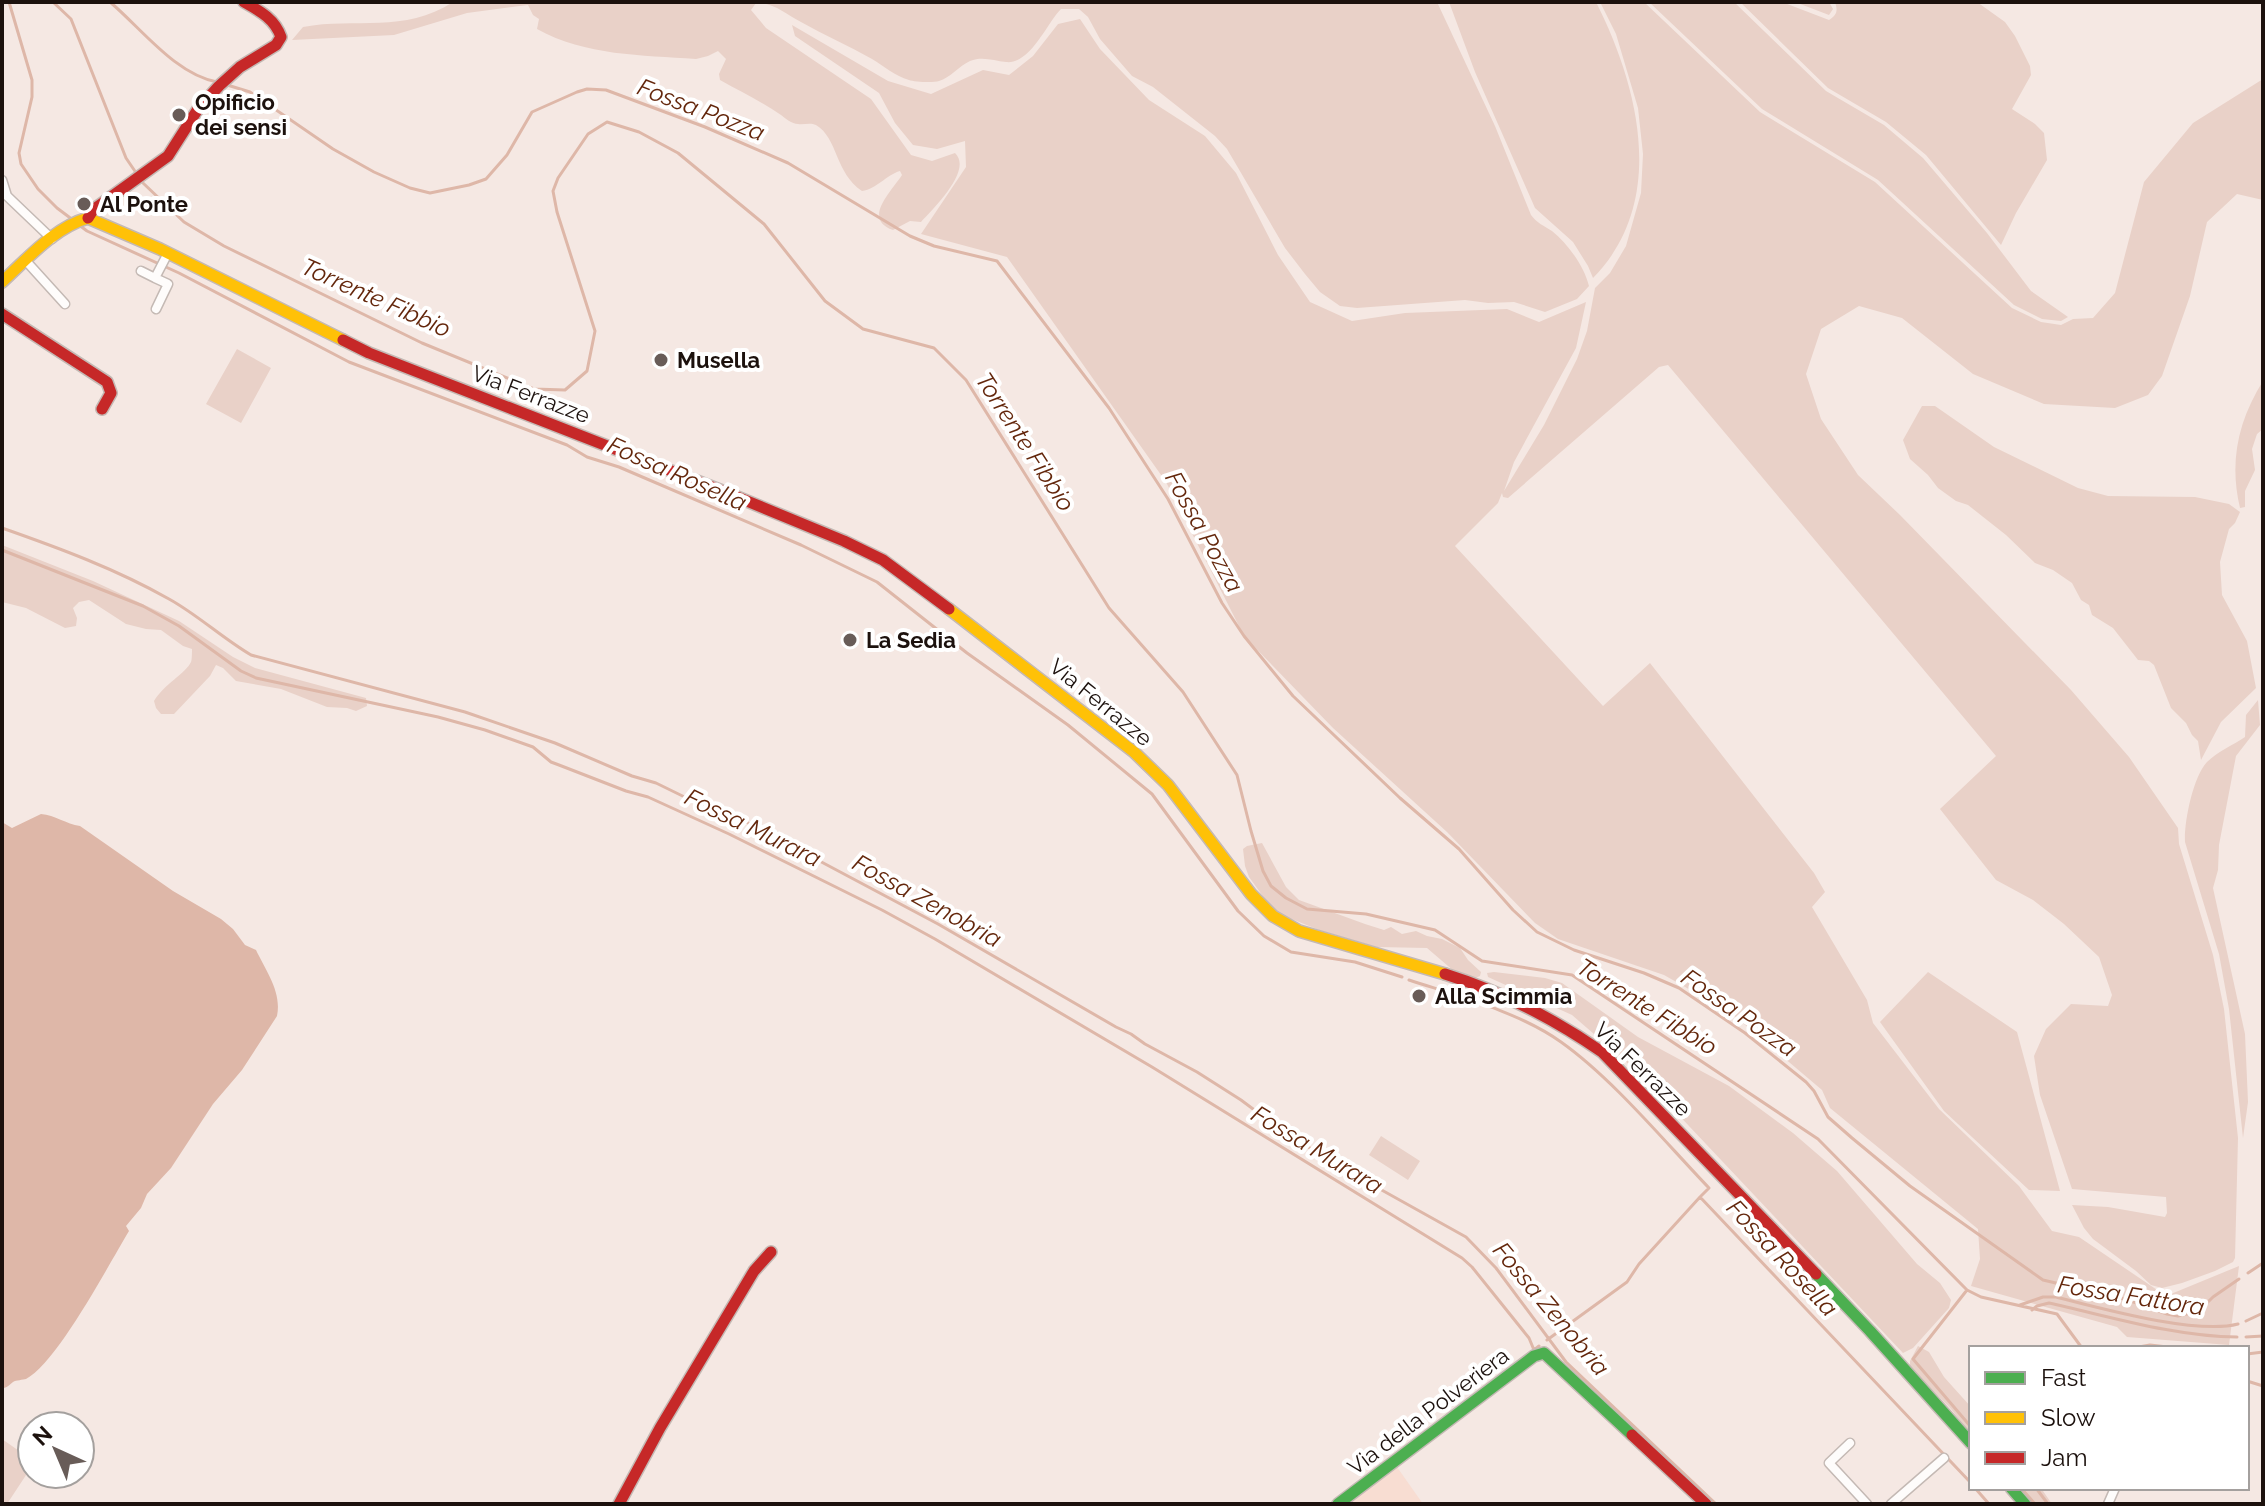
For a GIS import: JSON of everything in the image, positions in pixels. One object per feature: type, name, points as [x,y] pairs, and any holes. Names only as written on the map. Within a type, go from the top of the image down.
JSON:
[{"type":"street","points":[[2,282],[52,239],[168,156],[198,109],[222,83],[240,67],[276,45],[281,37],[279,27],[244,2]]},
{"type":"street","points":[[2,180],[7,196],[52,239]]},
{"type":"street","name":"Via Ferrazze","points":[[85,218],[369,353],[710,486],[883,560],[1151,768],[1184,805],[1251,894],[1273,916],[1299,931],[1494,992],[1565,1025],[1602,1052],[1850,1310],[1969,1441]]},
{"type":"street","points":[[157,274],[166,257]]},
{"type":"street","points":[[26,261],[65,304]]},
{"type":"street","points":[[141,271],[157,274],[168,284],[156,309]]},
{"type":"street","points":[[2,314],[107,382],[111,393],[102,409]]},
{"type":"street","points":[[619,1504],[660,1428],[754,1271],[771,1252]]},
{"type":"street","name":"Via della Polveriera","points":[[1338,1504],[1534,1356],[1544,1353],[1706,1504]]},
{"type":"street","points":[[1850,1443],[1829,1463],[1867,1504]]},
{"type":"street","points":[[1891,1504],[1944,1458]]},
{"type":"shaded area","points":[[453,2],[1437,2],[1495,126],[1531,215],[1569,249],[1589,286],[1577,299],[1545,312],[1514,302],[1465,300],[1357,308],[1340,306],[1320,292],[1285,248],[1227,149],[1153,87],[1132,76],[1079,9],[1061,9],[1030,50],[1015,61],[975,60],[943,79],[929,82],[899,76],[779,9],[756,3],[751,10],[766,28],[871,99],[911,155],[932,161],[955,153],[959,169],[950,189],[921,222],[910,221],[893,230],[884,225],[879,212],[902,175],[900,171],[862,191],[853,184],[829,138],[816,125],[791,122],[720,80],[719,74],[726,59],[718,51],[696,59],[634,55],[575,45],[537,29],[539,19],[528,5],[467,13],[394,35],[292,40],[303,27],[416,18]]},
{"type":"shaded area","points":[[1449,2],[1596,2],[1624,70],[1639,143],[1638,180],[1631,215],[1616,248],[1593,278],[1573,242],[1535,208],[1475,72]]},
{"type":"shaded area","points":[[1600,2],[1644,2],[1760,112],[1875,182],[2012,308],[2041,322],[2061,325],[2073,319],[2093,318],[2115,293],[2144,182],[2193,123],[2263,79],[2263,200],[2237,194],[2207,222],[2190,296],[2162,376],[2148,395],[2115,408],[2044,404],[1973,374],[1902,318],[1859,306],[1821,329],[1806,374],[1821,419],[1858,475],[2071,690],[2129,757],[2178,828],[2179,844],[2213,955],[2224,1009],[2238,1138],[2233,1262],[2162,1288],[2151,1285],[2093,1239],[2084,1228],[2072,1205],[2108,1207],[2165,1217],[2167,1213],[2166,1197],[2072,1189],[2040,1095],[2034,1056],[2046,1029],[2071,1004],[2108,1006],[2112,995],[2099,957],[2033,900],[1996,880],[1940,809],[1996,756],[1668,365],[1659,367],[1508,498],[1503,497],[1502,493],[1498,503],[1455,546],[1603,706],[1650,663],[1814,873],[1825,892],[1812,907],[1867,1000],[1873,1023],[1939,1109],[2019,1186],[2052,1231],[2079,1237],[2166,1296],[2239,1266],[2229,1345],[2127,1337],[2117,1327],[1971,1286],[1980,1259],[1978,1229],[1830,1108],[1822,1090],[1731,1013],[1664,975],[1558,939],[1535,923],[1447,832],[1333,728],[1244,636],[1166,482],[1007,257],[921,234],[966,167],[965,141],[937,149],[913,145],[895,123],[879,93],[795,36],[792,25],[888,81],[931,94],[983,70],[1009,75],[1033,56],[1058,24],[1080,19],[1100,49],[1149,100],[1205,136],[1236,173],[1278,255],[1310,302],[1352,321],[1405,313],[1507,309],[1539,322],[1586,302],[1576,348],[1514,462],[1504,491],[1544,425],[1577,359],[1587,331],[1595,288],[1610,273],[1626,246],[1641,193],[1643,154],[1638,108],[1616,34]]},
{"type":"shaded area","points":[[1649,2],[1734,2],[1826,91],[1884,125],[1923,158],[1987,233],[2031,291],[2068,317],[2061,321],[2042,319],[2014,305],[1878,180],[1762,109]]},
{"type":"shaded area","points":[[1740,2],[1782,2],[1829,20],[1836,12],[1835,2],[1977,2],[2005,22],[2030,66],[2031,75],[2012,109],[2044,133],[2047,160],[2001,245],[1926,155],[1886,122],[1828,88]]},
{"type":"shaded area","points":[[1795,2],[1829,2],[1833,9],[1829,15]]},
{"type":"shaded area","points":[[237,349],[271,368],[241,423],[206,404]]},
{"type":"shaded area","points":[[2263,381],[2263,429],[2257,434],[2252,449],[2255,470],[2245,491],[2245,507],[2240,508],[2235,474],[2238,442],[2247,411]]},
{"type":"shaded area","points":[[1922,406],[1935,406],[1994,447],[2078,488],[2108,496],[2195,497],[2229,504],[2240,512],[2229,529],[2220,562],[2222,595],[2247,641],[2256,688],[2221,722],[2201,760],[2198,741],[2171,708],[2154,665],[2138,660],[2113,628],[2092,615],[2089,605],[2081,600],[2072,583],[2053,570],[2035,563],[1968,505],[1956,501],[1938,488],[1910,459],[1903,440]]},
{"type":"shaded area","points":[[2,545],[93,581],[179,621],[255,668],[366,698],[367,706],[356,711],[327,707],[281,689],[236,681],[216,665],[210,676],[174,714],[161,714],[154,701],[188,666],[192,649],[161,630],[126,624],[89,600],[79,602],[73,608],[76,626],[65,628],[26,608],[2,602]]},
{"type":"shaded area","points":[[2258,700],[2260,725],[2236,756],[2213,888],[2245,1034],[2248,1102],[2243,1138],[2229,1009],[2219,954],[2185,842],[2185,833],[2190,800],[2202,769],[2215,755],[2245,737],[2246,715]]},
{"type":"shaded area","points":[[41,814],[80,826],[173,891],[221,919],[245,945],[256,950],[272,982],[278,1007],[277,1016],[242,1070],[213,1104],[171,1168],[147,1194],[141,1208],[126,1226],[129,1231],[67,1334],[39,1369],[26,1379],[14,1381],[4,1388],[2,822],[12,828]]},
{"type":"shaded area","points":[[1262,843],[1286,887],[1299,900],[1384,930],[1391,927],[1402,934],[1416,931],[1442,939],[1460,948],[1481,972],[1480,976],[1471,980],[1455,972],[1427,948],[1377,947],[1279,914],[1249,877],[1245,866],[1243,849]]},
{"type":"shaded area","points":[[1928,972],[2017,1032],[2060,1191],[2029,1190],[1944,1111],[1880,1022]]},
{"type":"shaded area","points":[[1487,973],[1562,983],[1638,1037],[1729,1086],[1793,1133],[1837,1171],[1917,1264],[1940,1283],[1951,1300],[1949,1308],[1913,1348],[1903,1353],[1639,1073],[1572,1015],[1488,977]]},
{"type":"shaded area","points":[[1381,1136],[1420,1161],[1408,1180],[1369,1155]]},
{"type":"shaded area","points":[[1918,1346],[1929,1352],[1944,1377],[1969,1405],[1969,1432],[1910,1367]]},
{"type":"shaded area","points":[[2,1439],[16,1449],[16,1490],[7,1504],[2,1504]]},
{"type":"shaded area","points":[[1397,1467],[1423,1504],[1347,1504]]},
{"type":"shaded area","points":[[2019,1490],[2043,1490],[2052,1504],[2030,1504]]},
{"type":"waterway","name":"Fossa Rosella","points":[[9,2],[32,80],[32,97],[19,153],[21,164],[38,189],[73,220]]},
{"type":"waterway","name":"Torrente Fibbio","points":[[53,2],[71,19],[126,158],[143,183],[184,222],[224,246],[422,343],[534,389],[565,390],[587,371],[595,331],[557,212],[553,191],[558,178],[588,134],[607,122],[639,132],[678,153],[764,224],[825,301],[863,329],[934,348],[966,380],[1109,608],[1183,692],[1237,775],[1263,871],[1271,886],[1307,909],[1366,914],[1435,930],[1482,961],[1572,975],[1818,1139],[1967,1290],[1981,1297],[2057,1314],[2081,1346]]},
{"type":"waterway","name":"Fossa Pozza","points":[[110,2],[173,60],[187,70],[217,82]]},
{"type":"waterway","name":"Fossa Pozza","points":[[224,84],[250,92],[333,149],[374,172],[430,193],[486,179],[507,155],[532,112],[587,89],[606,90],[705,127],[788,163],[910,236],[934,246],[997,261],[1109,408],[1168,499],[1222,603],[1244,636],[1293,696],[1400,798],[1459,849],[1513,910],[1537,932],[1574,950],[1679,988],[1745,1033],[1806,1082],[1828,1117],[1852,1138],[1910,1186],[2043,1280],[2128,1300],[2178,1316],[2203,1307],[2239,1279]]},
{"type":"waterway","name":"Fossa Rosella","points":[[79,225],[179,273],[349,362],[567,445],[587,457],[619,467],[801,545],[877,582],[967,653],[1068,725],[1152,794],[1238,911],[1264,936],[1291,952],[1355,962],[1402,977]]},
{"type":"waterway","name":"Fossa Zenobria","points":[[2,528],[87,560],[149,588],[180,605],[251,655],[465,712],[555,743],[656,783],[705,807],[733,815],[938,924],[1197,1072],[1335,1164],[1466,1237],[1496,1268],[1566,1362],[1716,1504]]},
{"type":"waterway","name":"Fossa Murara","points":[[2,550],[143,606],[179,626],[241,671],[256,678],[438,717],[533,747],[551,762],[648,797],[882,910],[1152,1067],[1462,1258],[1529,1338],[1534,1350],[1539,1346]]},
{"type":"waterway","name":"Fossa Rosella","points":[[1409,980],[1526,1022],[1561,1042],[1600,1074],[1709,1188],[1700,1197],[1969,1481]]},
{"type":"waterway","name":"Fossa Murara","points":[[1547,1340],[1627,1282],[1639,1264],[1700,1197]]},
{"type":"waterway","name":"Fossa Pozza","points":[[2248,1273],[2263,1263]]},
{"type":"waterway","points":[[1967,1290],[1913,1359],[1969,1425]]},
{"type":"waterway","name":"Fossa Fattora","points":[[2020,1305],[2043,1297],[2056,1297],[2174,1323],[2198,1326],[2238,1324]]},
{"type":"waterway","points":[[2032,1310],[2049,1303],[2166,1330],[2237,1337]]},
{"type":"waterway","name":"Fossa Fattora","points":[[2246,1321],[2263,1313]]},
{"type":"waterway","points":[[2246,1337],[2263,1336]]},
{"type":"waterway","name":"Torrente Fibbio","points":[[2144,1346],[2159,1346]]},
{"type":"waterway","name":"Torrente Fibbio","points":[[2249,1354],[2263,1352]]},
{"type":"waterway","name":"Torrente Fibbio","points":[[2249,1382],[2263,1386]]},
{"type":"waterway","name":"Fossa Rosella","points":[[1977,1490],[1989,1504]]},
{"type":"waterway","points":[[2023,1490],[2035,1504]]},
{"type":"waterway","points":[[2038,1490],[2048,1504]]},
{"type":"traffic: fast","points":[[1816,1274],[1969,1441]]},
{"type":"traffic: fast","points":[[1338,1504],[1534,1356],[1544,1353],[1632,1435]]},
{"type":"traffic: fast","points":[[2013,1490],[2025,1504]]},
{"type":"traffic: slow","points":[[2,282],[53,236],[88,218],[160,249],[343,340]]},
{"type":"traffic: slow","points":[[949,609],[1134,752],[1168,785],[1251,894],[1273,916],[1299,931],[1445,974]]},
{"type":"traffic: jam","points":[[88,218],[93,210],[168,156],[198,109],[219,86],[240,67],[276,45],[281,37],[275,25],[244,2]]},
{"type":"traffic: jam","points":[[2,314],[107,382],[111,393],[102,409]]},
{"type":"traffic: jam","points":[[343,340],[844,541],[883,560],[949,609]]},
{"type":"traffic: jam","points":[[1445,974],[1526,1007],[1602,1052],[1816,1274]]},
{"type":"traffic: jam","points":[[619,1504],[660,1428],[754,1271],[771,1252]]},
{"type":"traffic: jam","points":[[1632,1435],[1706,1504]]},
{"type":"place","name":"Opificio dei sensi","points":[[179,115]]},
{"type":"place","name":"Al Ponte","points":[[84,204]]},
{"type":"place","name":"Musella","points":[[661,360]]},
{"type":"place","name":"La Sedia","points":[[850,640]]},
{"type":"place","name":"Alla Scimmia","points":[[1419,996]]}]
